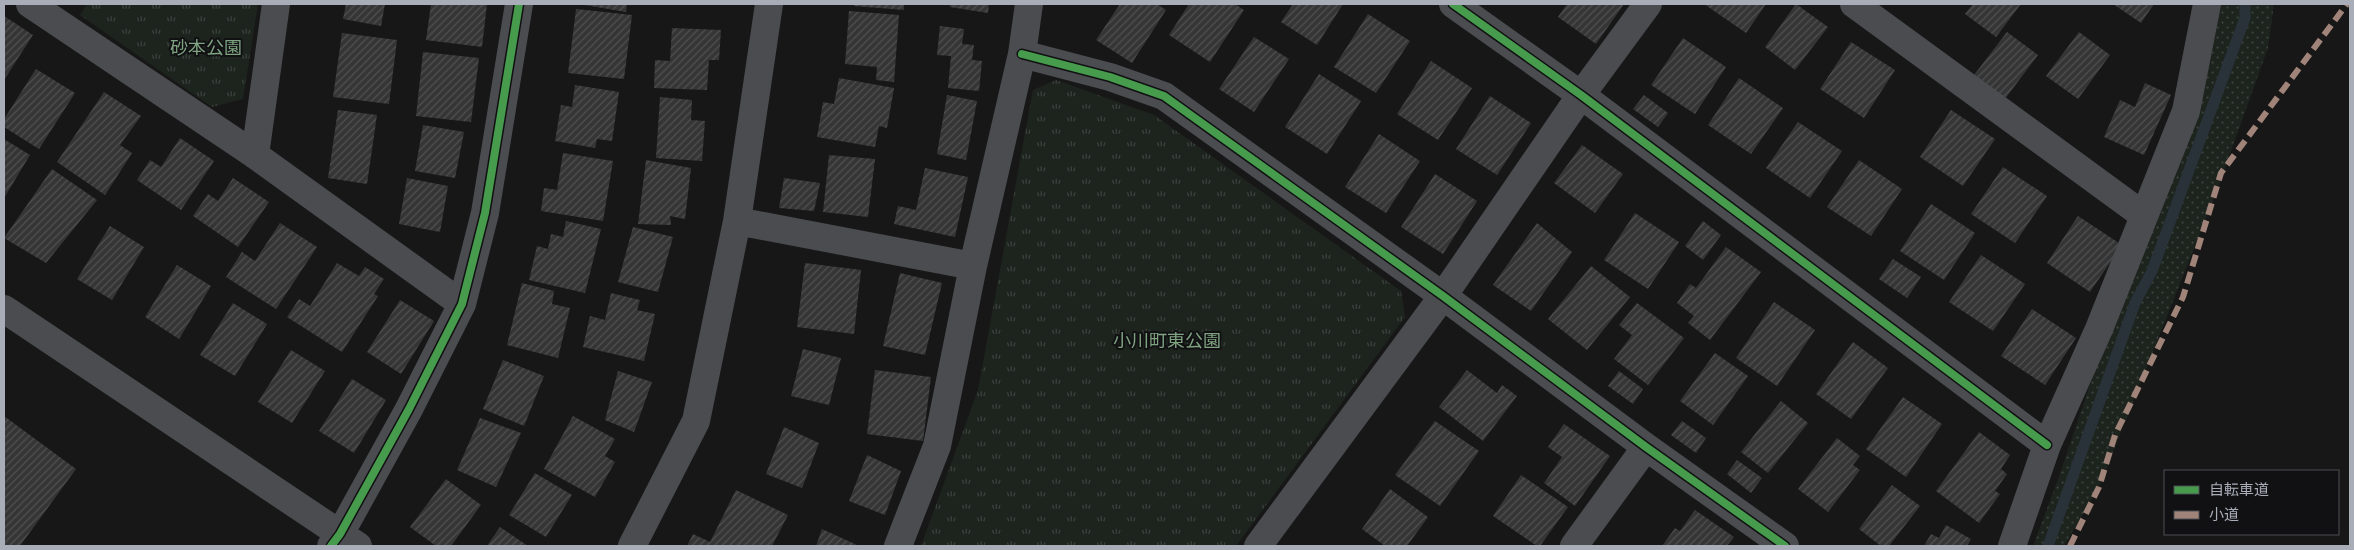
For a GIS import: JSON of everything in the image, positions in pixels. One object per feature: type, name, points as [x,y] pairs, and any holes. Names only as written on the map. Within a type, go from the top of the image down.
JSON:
[{"type":"street","points":[[30,4],[60,12],[462,304]]},
{"type":"street","points":[[255,155],[276,4]]},
{"type":"street","points":[[4,309],[343,542],[462,304],[485,213],[519,4]]},
{"type":"street","points":[[632,546],[696,421],[737,221],[769,4]]},
{"type":"street","points":[[898,546],[938,446],[973,266],[1022,54],[1029,4]]},
{"type":"street","points":[[1453,4],[1581,95],[2048,445]]},
{"type":"street","points":[[1258,546],[1443,296],[1581,95],[1648,4]]},
{"type":"street","points":[[1854,4],[2144,215]]},
{"type":"street","points":[[2012,546],[2048,445],[2099,329],[2186,110],[2207,4]]},
{"type":"street","points":[[1022,54],[1110,77],[1164,96],[1443,296],[1646,447],[1785,546]]},
{"type":"street","points":[[737,221],[973,266]]},
{"type":"street","points":[[1574,546],[1646,447]]},
{"type":"green space","name":"砂本公園","points":[[87,4],[258,4],[243,99],[212,107],[80,15]]},
{"type":"green space","points":[[2207,4],[2274,4],[2268,48],[2214,198],[2099,487],[2064,546],[2033,546],[2060,474],[2160,175]]},
{"type":"green space","name":"小川町東公園","points":[[1056,80],[1154,115],[1401,291],[1405,317],[1236,546],[921,546],[978,390],[1033,90]]},
{"type":"building","points":[[346,4],[385,4],[381,26],[343,19]]},
{"type":"building","points":[[431,4],[487,4],[482,47],[426,40]]},
{"type":"building","points":[[579,4],[627,4],[626,12]]},
{"type":"building","points":[[854,4],[904,4],[904,10],[854,6]]},
{"type":"building","points":[[950,4],[989,4],[988,13],[950,7]]},
{"type":"building","points":[[1120,4],[1157,4],[1166,10],[1132,63],[1096,40]]},
{"type":"building","points":[[1189,4],[1235,4],[1244,10],[1210,62],[1169,35]]},
{"type":"building","points":[[1293,4],[1343,4],[1317,45],[1281,22]]},
{"type":"building","points":[[1567,4],[1624,4],[1596,44],[1558,17]]},
{"type":"building","points":[[1704,4],[1766,4],[1746,33]]},
{"type":"building","points":[[1796,4],[1828,27],[1795,70],[1765,47]]},
{"type":"building","points":[[1973,4],[2021,4],[1996,37],[1965,14]]},
{"type":"building","points":[[2113,4],[2154,4],[2141,23]]},
{"type":"building","points":[[576,9],[632,15],[624,79],[568,73]]},
{"type":"building","points":[[849,11],[899,15],[894,82],[876,80],[877,67],[845,64]]},
{"type":"building","points":[[1368,14],[1410,41],[1376,93],[1334,67]]},
{"type":"building","points":[[4,16],[33,35],[4,80]]},
{"type":"building","points":[[940,26],[964,29],[962,44],[974,45],[972,60],[982,61],[979,91],[948,88],[951,56],[937,55]]},
{"type":"building","points":[[672,28],[721,30],[719,60],[709,60],[707,90],[654,88],[655,60],[670,61]]},
{"type":"building","points":[[2007,32],[2038,55],[2005,99],[1974,75]]},
{"type":"building","points":[[2079,32],[2110,55],[2078,99],[2046,76]]},
{"type":"building","points":[[342,33],[397,40],[389,104],[333,97]]},
{"type":"building","points":[[1254,37],[1289,59],[1254,112],[1219,89]]},
{"type":"building","points":[[1683,38],[1726,67],[1695,114],[1651,85]]},
{"type":"building","points":[[1851,42],[1895,70],[1864,118],[1820,89]]},
{"type":"building","points":[[423,52],[479,58],[471,122],[416,116]]},
{"type":"building","points":[[1431,61],[1472,88],[1438,140],[1397,114]]},
{"type":"building","points":[[36,69],[75,93],[39,149],[4,127],[4,119]]},
{"type":"building","points":[[1319,74],[1361,101],[1327,154],[1285,127]]},
{"type":"building","points":[[839,78],[894,88],[887,128],[879,126],[875,147],[817,137],[823,102],[834,104]]},
{"type":"building","points":[[1739,78],[1783,108],[1751,154],[1708,125]]},
{"type":"building","points":[[2145,83],[2171,95],[2144,155],[2104,137],[2120,100],[2135,107]]},
{"type":"building","points":[[575,85],[619,92],[612,141],[597,139],[595,148],[555,141],[561,105],[572,107]]},
{"type":"building","points":[[104,92],[141,116],[120,145],[132,153],[105,195],[57,162]]},
{"type":"building","points":[[947,95],[977,101],[966,160],[937,154]]},
{"type":"building","points":[[1644,95],[1668,113],[1658,127],[1633,109]]},
{"type":"building","points":[[1490,96],[1531,123],[1497,175],[1456,149]]},
{"type":"building","points":[[660,97],[692,100],[691,120],[705,121],[702,161],[656,158]]},
{"type":"building","points":[[338,110],[377,115],[367,184],[328,178]]},
{"type":"building","points":[[1951,110],[1995,139],[1963,186],[1920,157]]},
{"type":"building","points":[[1798,122],[1842,151],[1810,198],[1766,168]]},
{"type":"building","points":[[423,125],[464,132],[455,178],[415,171]]},
{"type":"building","points":[[1379,134],[1420,161],[1386,213],[1345,187]]},
{"type":"building","points":[[180,138],[214,161],[181,210],[137,180],[150,160],[161,167]]},
{"type":"building","points":[[4,139],[30,155],[4,198]]},
{"type":"building","points":[[1582,145],[1623,174],[1595,213],[1554,183]]},
{"type":"building","points":[[563,153],[613,161],[603,221],[541,211],[544,188],[557,190]]},
{"type":"building","points":[[829,155],[875,159],[868,217],[823,212]]},
{"type":"building","points":[[646,160],[691,168],[685,219],[670,216],[671,225],[638,224]]},
{"type":"building","points":[[1859,160],[1902,189],[1871,236],[1827,207]]},
{"type":"building","points":[[2003,167],[2047,196],[2015,243],[1971,214]]},
{"type":"building","points":[[925,168],[968,177],[955,237],[894,224],[898,206],[916,210]]},
{"type":"building","points":[[52,169],[97,200],[46,263],[4,238]]},
{"type":"building","points":[[1435,174],[1477,201],[1443,254],[1401,227]]},
{"type":"building","points":[[233,178],[269,202],[238,247],[193,216],[208,194],[218,201]]},
{"type":"building","points":[[407,178],[448,186],[440,232],[399,224]]},
{"type":"building","points":[[784,178],[820,183],[814,211],[779,208]]},
{"type":"building","points":[[1931,204],[1975,233],[1944,280],[1900,251]]},
{"type":"building","points":[[1635,213],[1679,242],[1648,289],[1604,260]]},
{"type":"building","points":[[2078,216],[2122,245],[2090,292],[2047,263]]},
{"type":"building","points":[[566,221],[601,229],[585,293],[529,280],[537,246],[548,249],[551,234],[563,237]]},
{"type":"building","points":[[1703,221],[1721,235],[1703,260],[1685,246]]},
{"type":"building","points":[[280,223],[317,247],[276,309],[226,277],[242,252],[255,261]]},
{"type":"building","points":[[1537,223],[1572,252],[1531,311],[1493,285]]},
{"type":"building","points":[[110,226],[144,247],[112,300],[77,279]]},
{"type":"building","points":[[633,227],[673,237],[658,292],[618,282]]},
{"type":"building","points":[[1726,247],[1761,272],[1710,340],[1688,323],[1694,316],[1677,303],[1690,284],[1696,288]]},
{"type":"building","points":[[1981,255],[2025,284],[1993,331],[1949,302]]},
{"type":"building","points":[[1893,259],[1921,277],[1907,298],[1879,279]]},
{"type":"building","points":[[337,263],[359,276],[365,267],[384,279],[374,294],[378,296],[342,352],[287,317],[299,299],[310,306]]},
{"type":"building","points":[[805,263],[861,270],[854,334],[797,327]]},
{"type":"building","points":[[177,265],[211,286],[179,339],[145,317]]},
{"type":"building","points":[[1591,266],[1630,297],[1587,350],[1548,319]]},
{"type":"building","points":[[900,273],[942,283],[925,355],[883,346]]},
{"type":"building","points":[[522,283],[554,291],[552,304],[570,308],[558,358],[507,345]]},
{"type":"building","points":[[611,293],[640,300],[637,310],[655,314],[644,361],[583,347],[590,316],[605,320]]},
{"type":"building","points":[[400,300],[434,321],[401,374],[367,352]]},
{"type":"building","points":[[1774,302],[1815,330],[1777,386],[1736,358]]},
{"type":"building","points":[[233,303],[267,324],[235,376],[200,355]]},
{"type":"building","points":[[1637,303],[1684,338],[1648,385],[1614,359],[1632,335],[1619,325]]},
{"type":"building","points":[[2032,309],[2076,338],[2045,385],[2001,356]]},
{"type":"building","points":[[1853,342],[1888,368],[1851,419],[1816,394]]},
{"type":"building","points":[[803,349],[841,358],[829,405],[791,396]]},
{"type":"building","points":[[291,350],[325,371],[292,423],[258,402]]},
{"type":"building","points":[[1715,353],[1748,376],[1713,425],[1680,401]]},
{"type":"building","points":[[503,360],[544,376],[524,426],[483,409]]},
{"type":"building","points":[[875,370],[931,377],[923,441],[867,434]]},
{"type":"building","points":[[1467,370],[1497,393],[1502,385],[1517,396],[1483,441],[1439,407]]},
{"type":"building","points":[[618,371],[652,382],[634,432],[605,420]]},
{"type":"building","points":[[1619,371],[1643,389],[1633,404],[1608,386]]},
{"type":"building","points":[[352,379],[386,400],[354,453],[319,431]]},
{"type":"building","points":[[1903,397],[1942,424],[1906,477],[1866,449]]},
{"type":"building","points":[[1781,401],[1808,423],[1768,473],[1741,452]]},
{"type":"building","points":[[4,416],[76,469],[20,546],[4,546]]},
{"type":"building","points":[[573,416],[615,439],[605,456],[615,462],[595,497],[544,469]]},
{"type":"building","points":[[480,418],[521,433],[496,487],[457,470]]},
{"type":"building","points":[[1435,421],[1479,451],[1440,506],[1395,475]]},
{"type":"building","points":[[1682,421],[1706,438],[1696,453],[1671,435]]},
{"type":"building","points":[[1564,424],[1610,456],[1575,506],[1544,483],[1562,457],[1548,447]]},
{"type":"building","points":[[784,427],[819,443],[802,488],[766,474]]},
{"type":"building","points":[[1979,432],[2010,455],[2001,469],[2007,474],[1995,491],[2000,494],[1979,523],[1936,491]]},
{"type":"building","points":[[1837,438],[1860,456],[1853,465],[1860,470],[1828,512],[1798,489]]},
{"type":"building","points":[[867,455],[901,471],[885,515],[849,501]]},
{"type":"building","points":[[1737,460],[1762,478],[1751,493],[1727,474]]},
{"type":"building","points":[[535,473],[572,495],[546,537],[509,515]]},
{"type":"building","points":[[1521,475],[1568,507],[1540,546],[1537,546],[1493,516]]},
{"type":"building","points":[[446,479],[481,505],[451,546],[436,546],[410,527]]},
{"type":"building","points":[[1892,485],[1920,506],[1889,546],[1881,546],[1859,529]]},
{"type":"building","points":[[1390,489],[1428,517],[1407,546],[1385,546],[1362,529]]},
{"type":"building","points":[[736,490],[788,515],[772,546],[687,546],[693,534],[710,542]]},
{"type":"building","points":[[1695,510],[1734,537],[1727,546],[1662,546],[1675,528],[1680,531]]},
{"type":"building","points":[[1946,525],[1971,539],[1967,546],[1924,546],[1931,534],[1939,538]]},
{"type":"building","points":[[500,527],[528,546],[487,546]]},
{"type":"building","points":[[822,529],[857,545],[816,546]]},
{"type":"waterway","points":[[2048,546],[2135,303],[2152,271],[2245,18],[2245,4]]},
{"type":"marked path","points":[[2070,546],[2099,487],[2115,435],[2183,297],[2221,173],[2347,4]]},
{"type":"cycle path","points":[[331,546],[340,534],[409,409],[462,304],[485,213],[519,4]]},
{"type":"cycle path","points":[[1453,4],[1581,95],[2047,445]]},
{"type":"cycle path","points":[[1022,54],[1110,77],[1164,96],[1443,296],[1646,447],[1785,546]]}]
